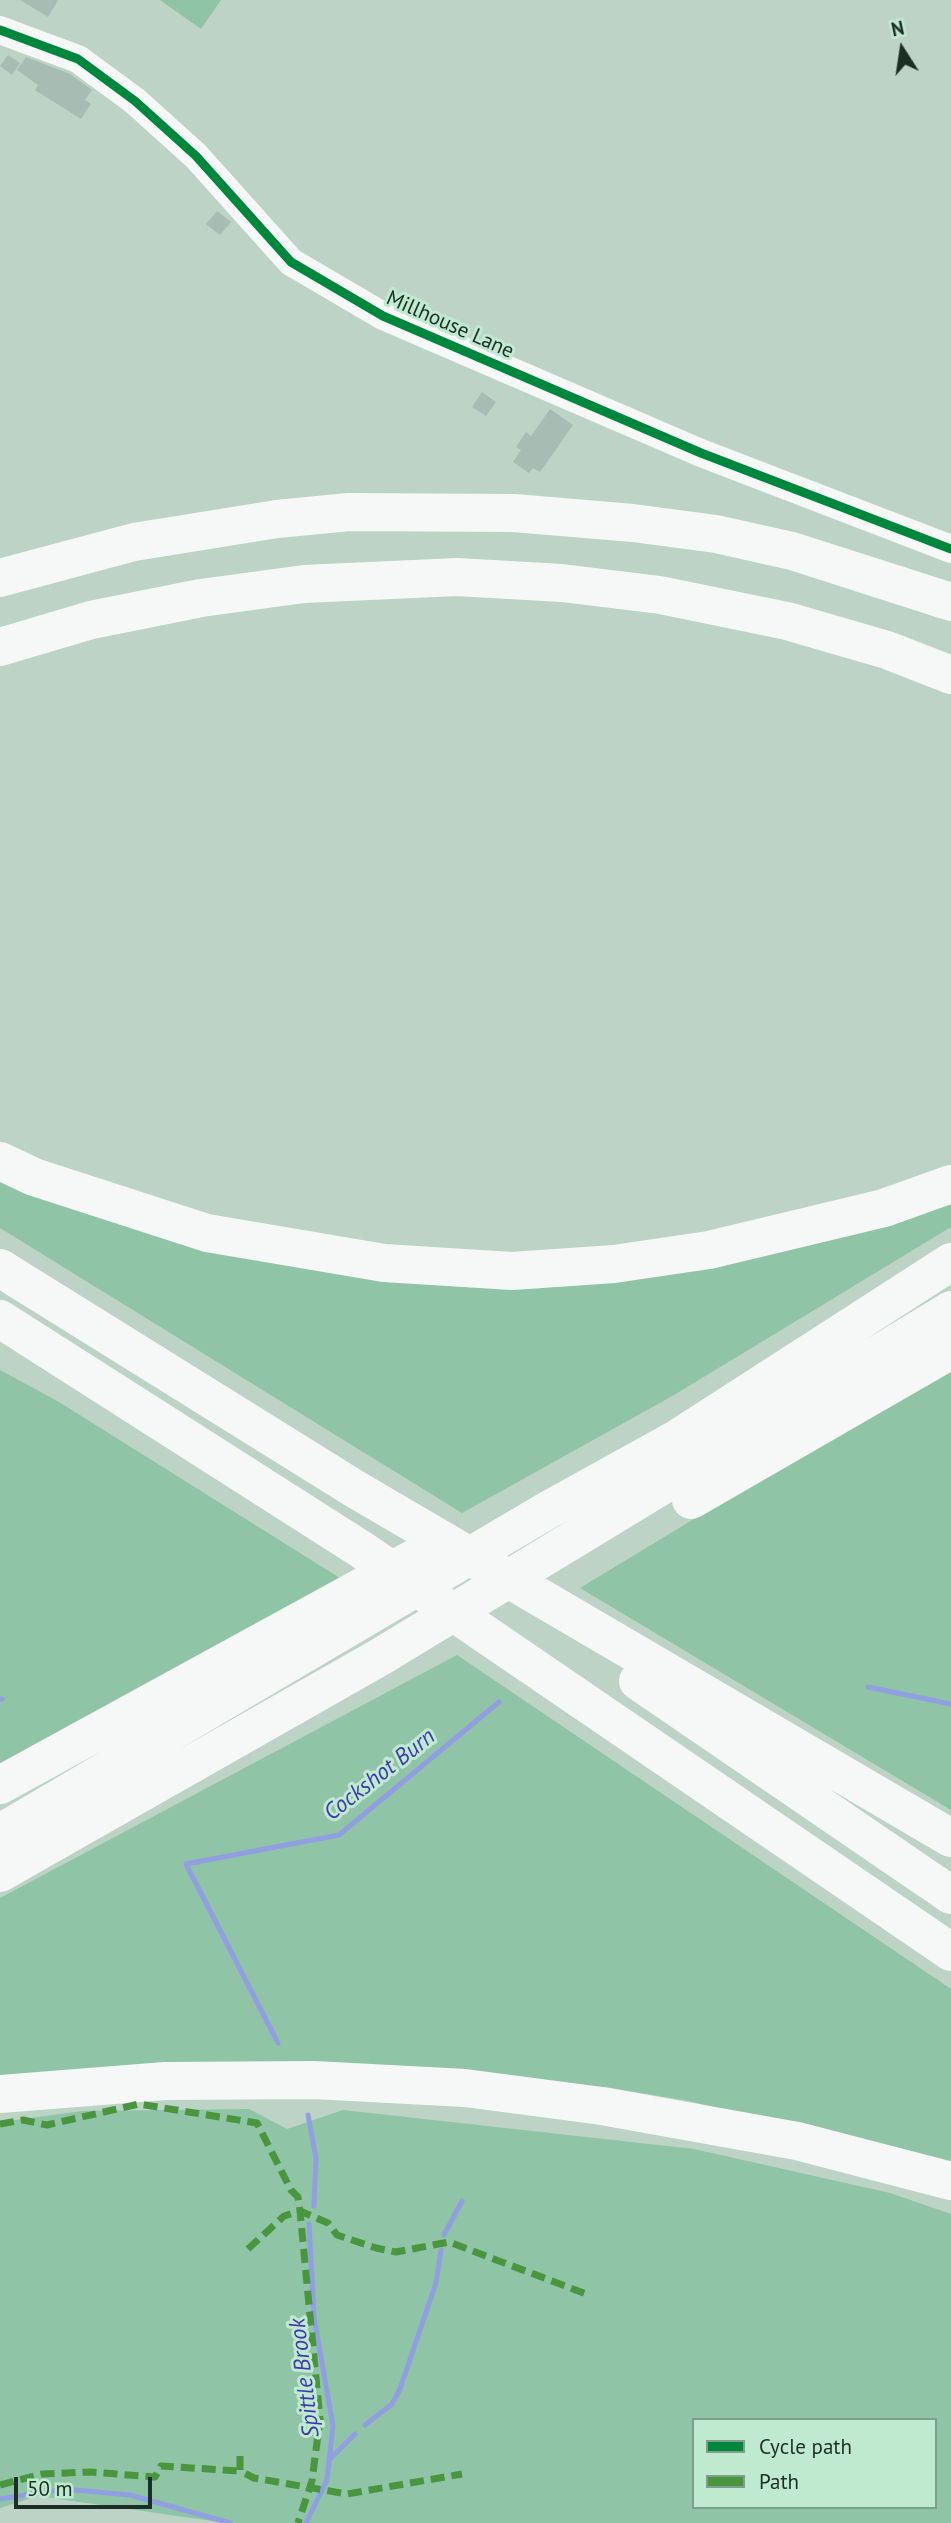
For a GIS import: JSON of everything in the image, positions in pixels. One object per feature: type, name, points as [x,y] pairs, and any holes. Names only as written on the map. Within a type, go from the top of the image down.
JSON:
[{"type":"highway","points":[[0,578],[134,542],[277,519],[349,512],[514,513],[633,523],[716,534],[792,551],[951,602]]},
{"type":"highway","points":[[0,647],[91,620],[201,598],[304,584],[457,577],[562,583],[660,595],[787,621],[887,650],[951,675]]},
{"type":"highway","points":[[0,1161],[34,1177],[207,1233],[384,1263],[512,1271],[614,1264],[709,1250],[884,1208],[951,1184]]},
{"type":"highway","points":[[0,1833],[329,1624],[537,1503],[773,1375],[951,1262]]},
{"type":"highway","points":[[0,1268],[355,1489],[951,1838]]},
{"type":"highway","points":[[595,1542],[951,1310]]},
{"type":"highway","points":[[0,1319],[362,1550],[951,1952]]},
{"type":"highway","points":[[0,1350],[172,1453],[362,1550]]},
{"type":"highway","points":[[0,1873],[238,1740],[389,1663],[595,1542],[951,1350]]},
{"type":"highway","points":[[355,1489],[951,1895]]},
{"type":"highway","points":[[0,1785],[329,1624]]},
{"type":"highway","points":[[0,2094],[165,2081],[314,2080],[465,2088],[602,2106],[797,2141],[951,2181]]},
{"type":"street","name":"Millhouse Lane","points":[[0,30],[78,59],[126,94],[196,156],[291,262],[383,316],[701,453],[951,549]]},
{"type":"green space","points":[[160,0],[221,0],[201,29]]},
{"type":"green space","points":[[0,1172],[406,1276],[951,1197],[951,1227],[674,1395],[462,1513],[0,1228]]},
{"type":"green space","points":[[0,1370],[59,1402],[343,1580],[0,1767]]},
{"type":"green space","points":[[951,1370],[951,1810],[580,1588],[818,1444]]},
{"type":"green space","points":[[457,1655],[951,1989],[951,2168],[689,2101],[605,2087],[0,2078],[0,1898]]},
{"type":"green space","points":[[249,2109],[287,2129],[343,2110],[694,2149],[890,2193],[951,2214],[951,2523],[226,2523],[38,2496],[0,2508],[0,2122],[83,2111]]},
{"type":"building","points":[[20,0],[58,0],[48,17]]},
{"type":"building","points":[[8,55],[20,63],[12,75],[0,66]]},
{"type":"building","points":[[26,57],[70,74],[92,90],[85,100],[91,104],[81,119],[35,90],[38,85],[17,70]]},
{"type":"building","points":[[217,211],[231,222],[220,235],[206,224]]},
{"type":"building","points":[[482,392],[496,402],[486,416],[472,407]]},
{"type":"building","points":[[550,409],[573,425],[540,472],[533,468],[529,473],[513,462],[521,450],[516,447],[526,432],[531,436]]},
{"type":"waterway","name":"Cockshot Burn","points":[[868,1687],[951,1704]]},
{"type":"waterway","name":"Cockshot Burn","points":[[278,2043],[186,1864],[339,1835],[499,1702]]},
{"type":"waterway","name":"Spittle Brook","points":[[308,2115],[316,2158],[314,2206]]},
{"type":"waterway","points":[[444,2235],[462,2201]]},
{"type":"waterway","name":"Spittle Brook","points":[[306,2523],[327,2480],[333,2426],[314,2317],[309,2224]]},
{"type":"waterway","points":[[365,2425],[392,2404],[400,2389],[436,2283],[441,2250]]},
{"type":"waterway","points":[[332,2457],[355,2434]]},
{"type":"waterway","points":[[0,2499],[64,2489],[130,2495],[230,2523]]},
{"type":"marked path","points":[[0,2124],[23,2120],[47,2125],[139,2104],[257,2123],[291,2190],[298,2197],[300,2211],[320,2419],[312,2481],[298,2523]]},
{"type":"marked path","points":[[248,2249],[284,2216],[300,2211],[328,2223],[337,2235],[376,2248],[396,2252],[449,2242],[589,2295]]},
{"type":"marked path","points":[[240,2456],[240,2471],[254,2478],[347,2494],[462,2474]]},
{"type":"marked path","points":[[0,2485],[42,2474],[90,2472],[155,2477],[161,2466],[240,2471]]},
{"type":"cycle path","points":[[0,30],[78,59],[135,101],[196,156],[291,262],[383,316],[701,453],[951,549]]}]
